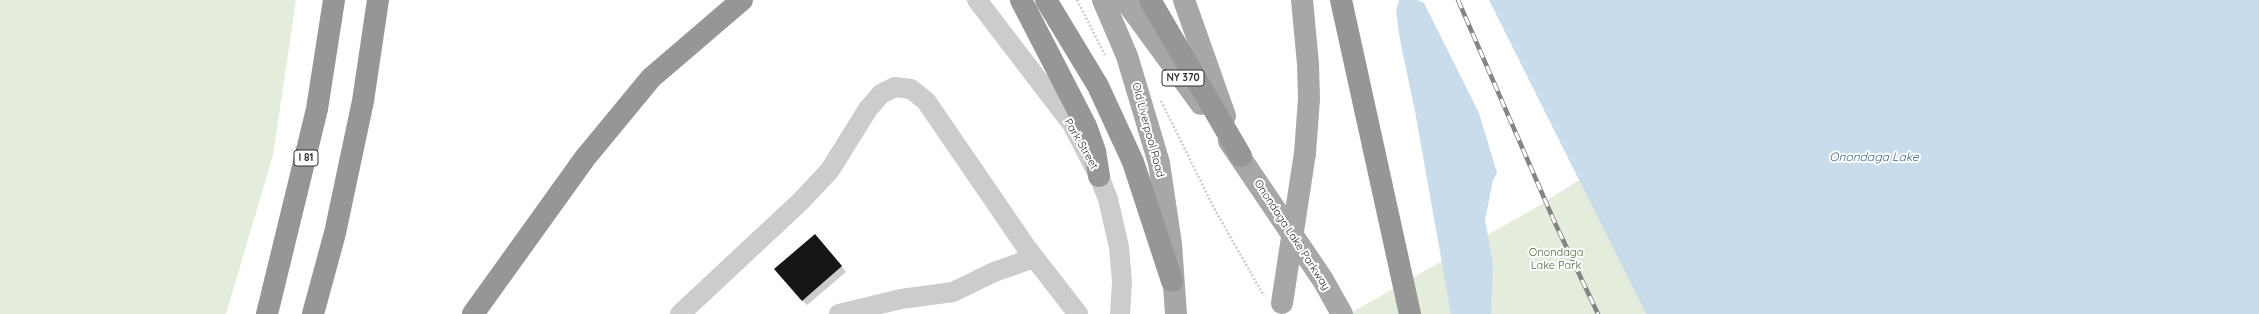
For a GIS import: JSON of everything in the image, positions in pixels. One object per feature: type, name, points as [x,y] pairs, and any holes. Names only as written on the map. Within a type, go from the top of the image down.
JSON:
[{"type":"highway","name":"I 81","points":[[267,314],[317,109],[334,0]]},
{"type":"highway","points":[[313,314],[335,233],[363,101],[378,0]]},
{"type":"highway","points":[[473,314],[585,158],[646,83],[710,26],[742,0]]},
{"type":"highway","points":[[1022,0],[1086,126],[1095,151],[1100,176]]},
{"type":"highway","points":[[1046,0],[1098,86],[1133,162],[1172,281]]},
{"type":"highway","points":[[1150,0],[1240,156]]},
{"type":"highway","points":[[1341,0],[1410,314]]},
{"type":"main road","name":"Old Liverpool Road","points":[[1103,0],[1127,56],[1162,182],[1171,244],[1172,281],[1176,314]]},
{"type":"main road","name":"NY 370","points":[[1125,0],[1240,156]]},
{"type":"main road","name":"NY 370","points":[[1184,0],[1207,70],[1240,156]]},
{"type":"main road","points":[[1277,308],[1305,153],[1309,99],[1302,0]]},
{"type":"main road","name":"Onondaga Lake Parkway","points":[[1240,156],[1323,280],[1342,314]]},
{"type":"street","name":"Park Street","points":[[978,0],[1072,124],[1100,176],[1108,199],[1119,247],[1122,282],[1120,314]]},
{"type":"street","points":[[680,314],[801,201],[830,170],[868,110],[881,94],[895,87],[911,89],[926,102],[1034,258],[1078,314]]},
{"type":"street","points":[[839,314],[901,299],[953,292],[994,272],[1034,258]]},
{"type":"path","points":[[1077,0],[1107,59]]},
{"type":"path","points":[[1136,86],[1153,92],[1159,97],[1215,210],[1277,308]]},
{"type":"green space","points":[[0,0],[296,0],[273,155],[226,314],[0,314]]},
{"type":"green space","name":"Onondaga Lake Park","points":[[1579,180],[1646,314],[1349,314],[1535,208]]},
{"type":"water","points":[[1399,0],[1417,0],[1424,3],[1479,113],[1497,173],[1493,180],[1485,220],[1493,263],[1491,314],[1451,314],[1415,111],[1400,40],[1396,12]]},
{"type":"water","name":"Onondaga Lake","points":[[1489,0],[2259,0],[2259,314],[1646,314]]},
{"type":"building","points":[[815,234],[842,266],[802,301],[774,269]]},
{"type":"railway","points":[[1458,0],[1555,223],[1598,314]]}]
